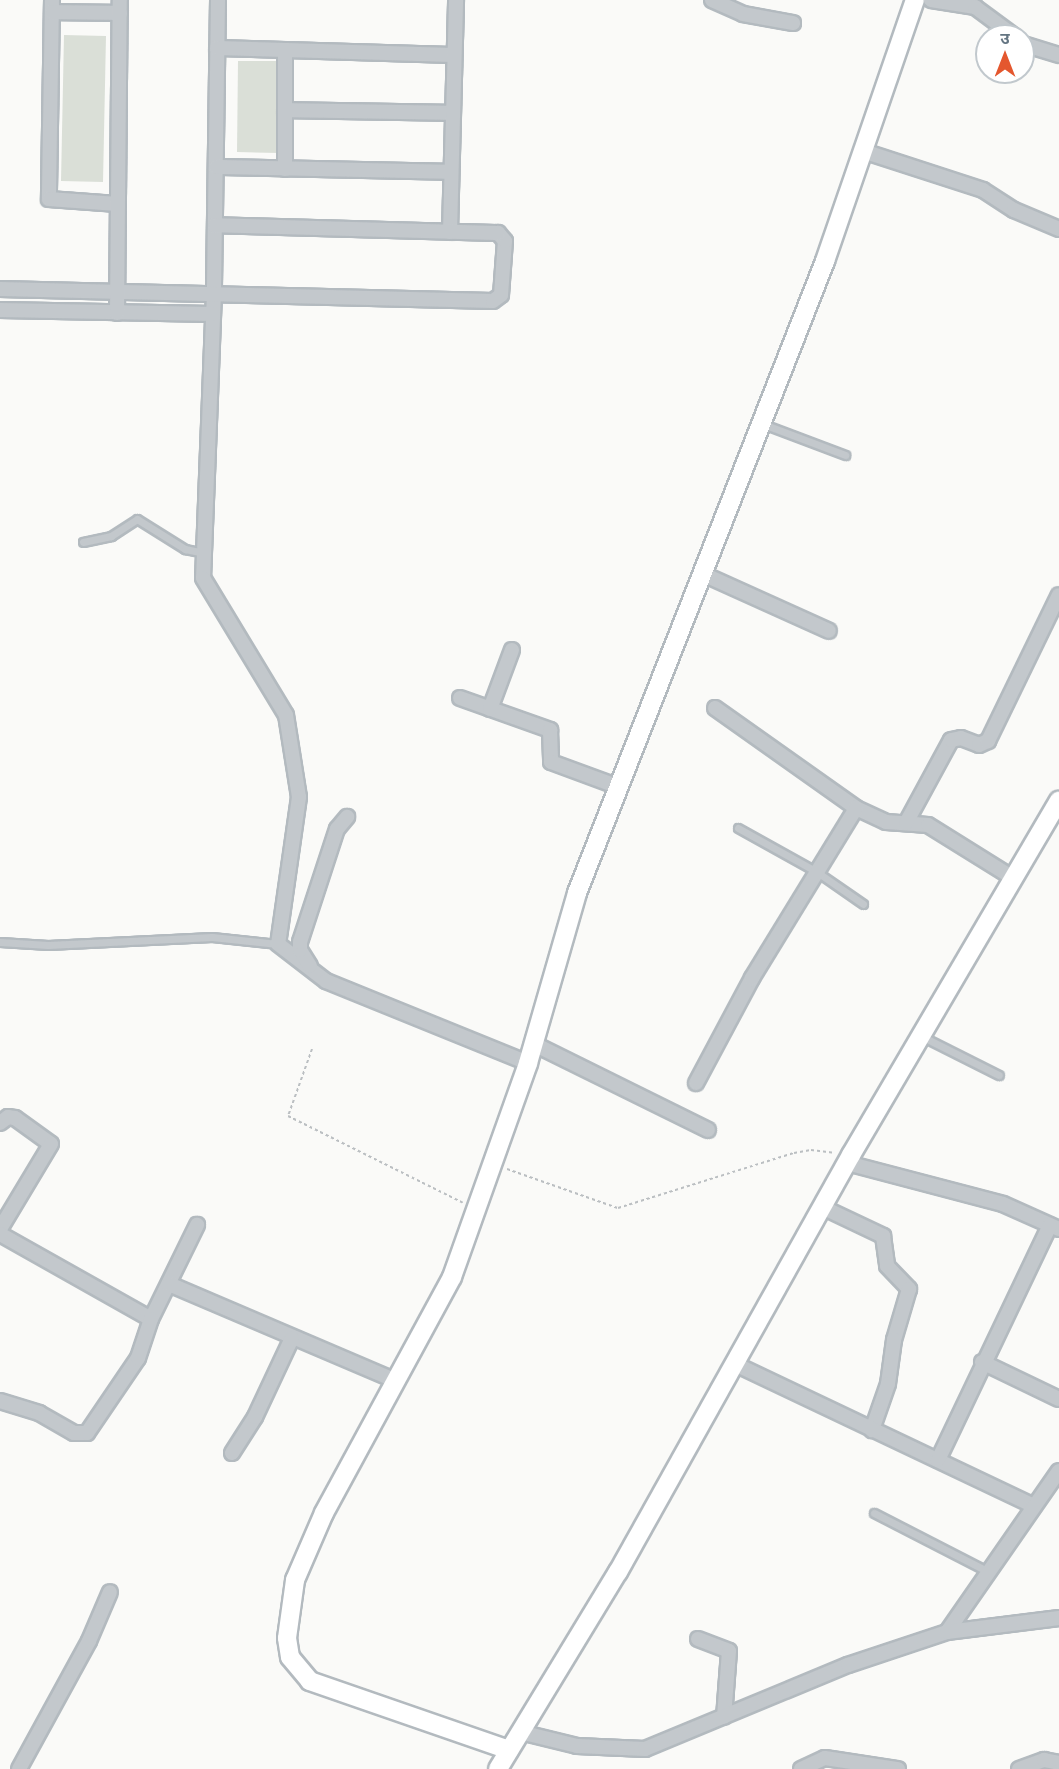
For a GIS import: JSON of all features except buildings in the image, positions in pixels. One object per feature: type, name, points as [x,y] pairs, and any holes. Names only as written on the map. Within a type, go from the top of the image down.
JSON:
[{"type":"street","points":[[218,0],[214,293],[202,578],[286,715],[299,796],[278,944],[326,981],[528,1063]]},
{"type":"street","points":[[450,232],[456,0]]},
{"type":"street","points":[[712,0],[743,14],[793,23]]},
{"type":"street","points":[[509,1750],[310,1681],[290,1657],[287,1614],[295,1580],[324,1513],[394,1380],[452,1277],[528,1063],[577,893],[761,423],[863,151],[915,0]]},
{"type":"street","points":[[931,0],[975,7],[998,24]]},
{"type":"street","points":[[117,204],[50,199],[52,6],[120,7],[117,313]]},
{"type":"street","points":[[217,48],[454,55]]},
{"type":"street","points":[[1035,48],[1059,55]]},
{"type":"street","points":[[285,50],[285,169]]},
{"type":"street","points":[[285,110],[453,113]]},
{"type":"street","points":[[863,151],[983,190],[1014,210],[1059,229]]},
{"type":"street","points":[[216,167],[452,172]]},
{"type":"street","points":[[0,289],[498,298],[503,236],[450,232],[215,225]]},
{"type":"street","points":[[0,310],[213,314]]},
{"type":"street","points":[[703,574],[829,631]]},
{"type":"street","points":[[906,823],[951,740],[961,738],[980,745],[988,741],[1059,595]]},
{"type":"street","points":[[490,709],[512,650]]},
{"type":"street","points":[[460,698],[550,730],[551,762],[619,788]]},
{"type":"street","points":[[715,708],[856,808],[886,822],[928,825],[1013,878]]},
{"type":"street","points":[[498,1769],[618,1572],[849,1159],[1059,801]]},
{"type":"street","points":[[696,1083],[752,978],[856,808]]},
{"type":"street","points":[[314,973],[300,950],[300,942],[338,829],[347,817]]},
{"type":"street","points":[[534,1044],[708,1130]]},
{"type":"street","points":[[0,1123],[12,1116],[51,1144],[0,1229]]},
{"type":"street","points":[[849,1159],[1003,1204],[1054,1227],[982,1362],[938,1460]]},
{"type":"street","points":[[822,1207],[883,1236],[887,1266],[909,1289],[894,1340],[888,1384],[873,1430]]},
{"type":"street","points":[[0,1401],[39,1413],[74,1433],[87,1433],[134,1365],[151,1319],[197,1225]]},
{"type":"street","points":[[0,1234],[151,1319]]},
{"type":"street","points":[[170,1284],[394,1380]]},
{"type":"street","points":[[232,1453],[259,1410],[292,1338]]},
{"type":"street","points":[[982,1362],[1059,1399]]},
{"type":"street","points":[[735,1364],[1034,1506]]},
{"type":"street","points":[[947,1632],[987,1571],[1059,1471]]},
{"type":"street","points":[[19,1769],[89,1641],[110,1592]]},
{"type":"street","points":[[520,1732],[577,1746],[631,1750],[660,1746],[848,1665],[947,1632],[1059,1618]]},
{"type":"street","points":[[698,1639],[729,1651],[724,1717]]},
{"type":"street","points":[[801,1769],[825,1758],[898,1769]]},
{"type":"street","points":[[1019,1769],[1044,1760],[1059,1763]]},
{"type":"lane","points":[[761,423],[845,455]]},
{"type":"lane","points":[[83,542],[111,536],[137,519],[185,549],[204,552]]},
{"type":"lane","points":[[738,828],[817,872],[863,904]]},
{"type":"lane","points":[[0,942],[48,945],[212,937],[278,944]]},
{"type":"lane","points":[[921,1036],[999,1075]]},
{"type":"lane","points":[[874,1513],[987,1571]]},
{"type":"path","points":[[312,1049],[288,1116],[477,1210]]},
{"type":"path","points":[[493,1164],[618,1208],[794,1153],[811,1150],[849,1159]]},
{"type":"shaded area","points":[[64,35],[106,36],[103,182],[61,181]]},
{"type":"shaded area","points":[[238,61],[279,61],[279,153],[237,152]]}]
